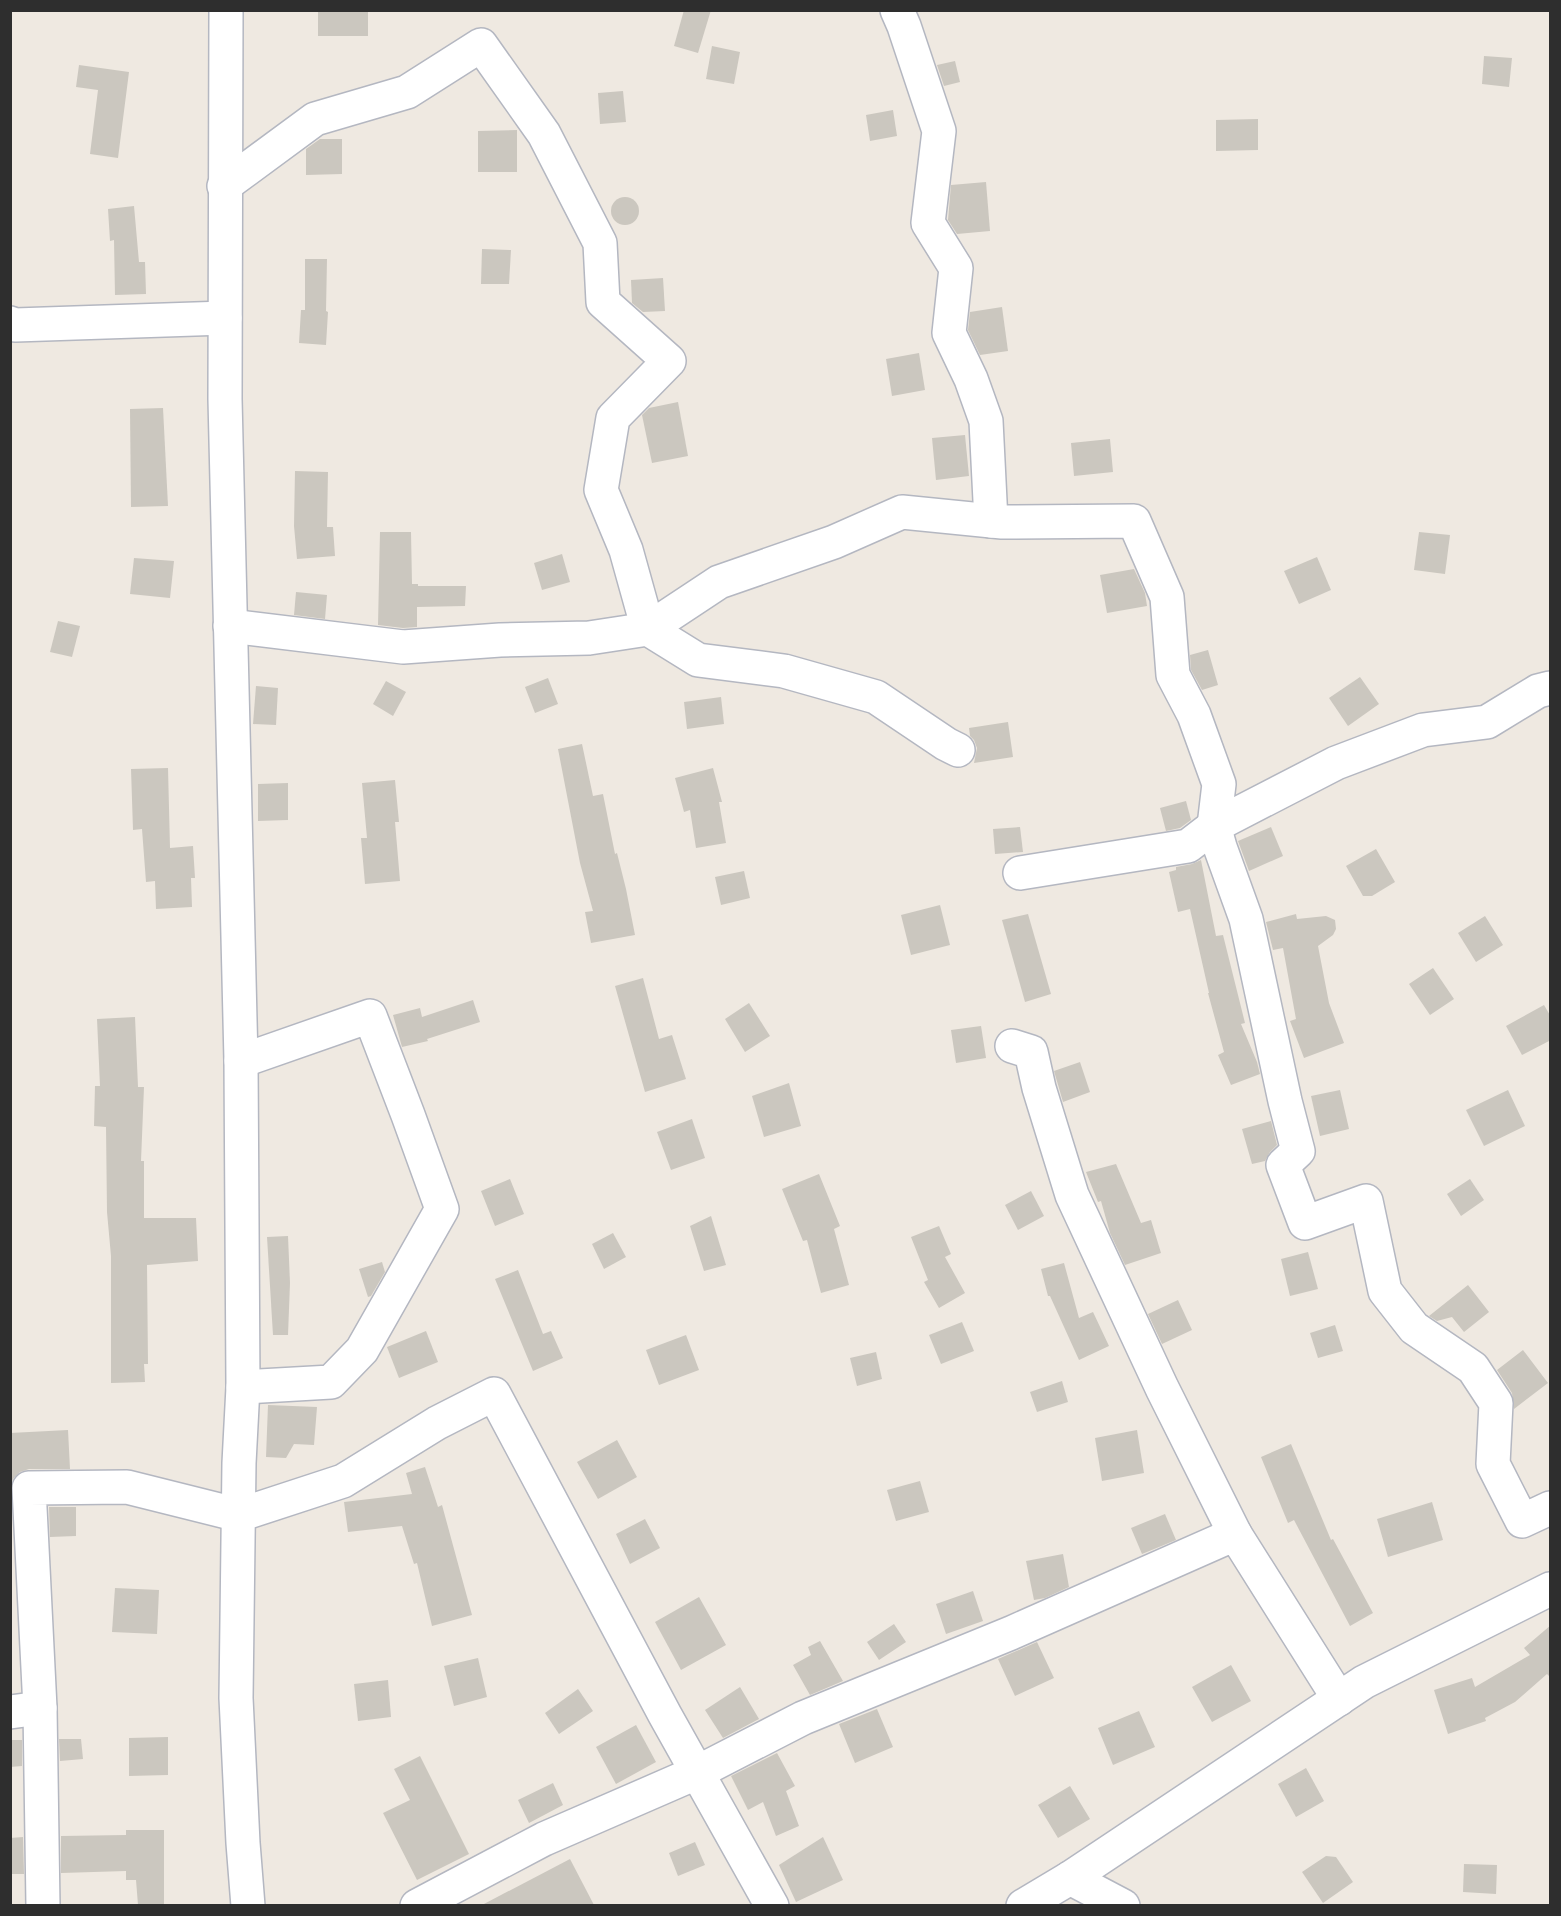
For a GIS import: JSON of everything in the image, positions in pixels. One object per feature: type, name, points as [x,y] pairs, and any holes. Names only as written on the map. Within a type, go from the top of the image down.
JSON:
[{"type":"street","points":[[226,10],[225,318],[241,1061],[243,1387],[237,1698],[248,1905]]},
{"type":"street","points":[[897,10],[939,131],[928,223],[956,268],[949,333],[971,378],[986,421],[991,521]]},
{"type":"street","points":[[224,186],[315,119],[407,92],[481,45],[544,134],[600,243],[603,302],[669,361],[613,418],[601,490],[626,550],[648,629],[698,660],[784,671],[876,697],[958,750]]},
{"type":"street","points":[[10,323],[15,325],[225,318]]},
{"type":"street","points":[[230,626],[403,647],[500,640],[589,639],[648,629],[719,582],[834,542],[902,512],[991,521],[1134,521],[1167,597],[1173,675],[1194,715],[1219,784],[1214,826],[1246,919],[1298,1151],[1283,1165],[1305,1223],[1366,1201],[1385,1291],[1414,1328],[1473,1368],[1496,1403],[1492,1464],[1522,1521],[1551,1509]]},
{"type":"street","points":[[1020,873],[1188,846],[1214,826],[1336,764],[1423,730],[1487,722],[1538,691],[1551,688]]},
{"type":"street","points":[[241,1061],[370,1016],[442,1209],[362,1350],[331,1382],[243,1387]]},
{"type":"street","points":[[1012,1046],[1031,1052],[1039,1088],[1072,1195],[1162,1388],[1235,1534],[1339,1699]]},
{"type":"street","points":[[43,1905],[25,1710],[29,1488],[127,1487],[239,1515],[343,1481],[437,1423],[495,1394],[698,1773],[772,1905]]},
{"type":"street","points":[[417,1905],[544,1839],[698,1773],[803,1718],[1011,1633],[1235,1534]]},
{"type":"street","points":[[1023,1905],[1070,1878],[1364,1682],[1551,1589]]},
{"type":"street","points":[[1070,1878],[1123,1905]]},
{"type":"building","points":[[318,10],[368,10],[368,36],[318,36]]},
{"type":"building","points":[[684,10],[711,10],[698,53],[674,46]]},
{"type":"building","points":[[712,46],[740,52],[734,84],[706,79]]},
{"type":"building","points":[[1484,56],[1512,58],[1509,87],[1482,84]]},
{"type":"building","points":[[955,61],[960,82],[944,86],[937,65]]},
{"type":"building","points":[[79,65],[129,72],[118,158],[90,154],[98,90],[76,87]]},
{"type":"building","points":[[623,91],[626,122],[600,124],[598,93]]},
{"type":"building","points":[[893,110],[897,136],[870,141],[866,115]]},
{"type":"building","points":[[1258,119],[1258,150],[1216,151],[1216,120]]},
{"type":"building","points":[[517,130],[517,172],[478,172],[478,131]]},
{"type":"building","points":[[320,139],[342,139],[342,174],[306,175],[306,149]]},
{"type":"building","points":[[986,182],[990,231],[957,234],[948,220],[951,185]]},
{"type":"building","points":[[625,197],[635,201],[639,211],[635,221],[625,225],[615,221],[611,211],[615,201]]},
{"type":"building","points":[[134,206],[139,262],[145,262],[146,294],[115,295],[114,240],[110,241],[108,209]]},
{"type":"building","points":[[482,249],[511,250],[509,284],[481,284]]},
{"type":"building","points":[[305,259],[327,259],[326,345],[299,343],[301,310],[305,310]]},
{"type":"building","points":[[663,278],[665,311],[643,312],[632,303],[631,280]]},
{"type":"building","points":[[1002,307],[1008,351],[980,355],[968,330],[970,312]]},
{"type":"building","points":[[919,353],[925,390],[892,396],[886,359]]},
{"type":"building","points":[[678,402],[688,456],[652,463],[642,415],[649,408]]},
{"type":"building","points":[[163,408],[168,506],[131,507],[130,409]]},
{"type":"building","points":[[965,435],[969,476],[936,480],[932,438]]},
{"type":"building","points":[[1110,439],[1113,472],[1074,476],[1071,443]]},
{"type":"building","points":[[295,471],[328,472],[327,527],[333,527],[335,556],[297,559],[294,526]]},
{"type":"building","points":[[380,532],[411,532],[412,584],[466,586],[465,606],[417,607],[417,627],[378,625]]},
{"type":"building","points":[[1419,532],[1450,535],[1445,574],[1414,570]]},
{"type":"building","points":[[562,554],[570,582],[542,590],[534,563]]},
{"type":"building","points":[[1317,557],[1331,590],[1299,604],[1284,571]]},
{"type":"building","points":[[134,558],[174,561],[170,598],[130,594]]},
{"type":"building","points":[[1134,569],[1145,593],[1147,606],[1107,613],[1100,575]]},
{"type":"building","points":[[296,592],[327,595],[325,619],[294,615]]},
{"type":"building","points":[[58,621],[80,626],[72,657],[50,652]]},
{"type":"building","points":[[1208,650],[1218,685],[1202,690],[1191,670],[1190,655]]},
{"type":"building","points":[[1360,677],[1379,704],[1348,726],[1329,698]]},
{"type":"building","points":[[548,678],[558,704],[535,713],[525,687]]},
{"type":"building","points":[[386,681],[406,692],[393,716],[373,704]]},
{"type":"building","points":[[256,686],[278,688],[276,725],[253,724]]},
{"type":"building","points":[[721,697],[724,724],[687,729],[684,702]]},
{"type":"building","points":[[1008,722],[1013,757],[974,763],[977,748],[970,736],[969,728]]},
{"type":"building","points":[[582,744],[593,796],[603,794],[635,935],[591,943],[585,912],[593,911],[580,863],[558,749]]},
{"type":"building","points":[[168,768],[170,848],[193,846],[195,878],[191,878],[192,907],[156,909],[155,881],[146,882],[142,829],[133,830],[131,769]]},
{"type":"building","points":[[713,768],[722,802],[719,802],[726,843],[696,848],[690,810],[684,812],[675,778]]},
{"type":"building","points":[[395,780],[399,822],[395,822],[400,881],[365,884],[361,838],[367,838],[362,783]]},
{"type":"building","points":[[288,783],[288,820],[258,821],[258,784]]},
{"type":"building","points":[[1186,801],[1191,820],[1180,828],[1166,831],[1160,808]]},
{"type":"building","points":[[1020,827],[1023,852],[995,854],[993,829]]},
{"type":"building","points":[[1271,827],[1283,856],[1249,871],[1238,841]]},
{"type":"building","points":[[1376,849],[1395,882],[1372,896],[1363,896],[1346,866]]},
{"type":"building","points":[[1201,860],[1216,936],[1223,935],[1245,1023],[1241,1024],[1260,1074],[1231,1085],[1218,1055],[1224,1052],[1208,993],[1190,909],[1178,912],[1169,872],[1176,870],[1176,867]]},
{"type":"building","points":[[744,871],[750,898],[721,905],[715,877]]},
{"type":"building","points":[[940,905],[950,945],[911,955],[901,915]]},
{"type":"building","points":[[1028,914],[1051,994],[1025,1002],[1002,920]]},
{"type":"building","points":[[1296,914],[1297,919],[1326,916],[1335,920],[1336,929],[1333,935],[1318,946],[1329,1003],[1344,1043],[1304,1058],[1290,1021],[1296,1019],[1283,948],[1273,950],[1266,922]]},
{"type":"building","points":[[1485,916],[1503,945],[1476,962],[1458,933]]},
{"type":"building","points":[[1433,968],[1454,999],[1430,1015],[1409,984]]},
{"type":"building","points":[[643,978],[659,1039],[672,1035],[686,1079],[645,1092],[615,986]]},
{"type":"building","points":[[473,1000],[480,1022],[427,1039],[428,1041],[402,1047],[393,1015],[420,1008],[422,1017]]},
{"type":"building","points":[[749,1003],[770,1036],[745,1052],[725,1019]]},
{"type":"building","points":[[1544,1005],[1551,1017],[1551,1040],[1522,1055],[1506,1026]]},
{"type":"building","points":[[135,1017],[138,1087],[144,1087],[141,1161],[144,1161],[144,1218],[196,1218],[198,1261],[147,1265],[148,1364],[144,1364],[145,1382],[111,1383],[111,1256],[107,1212],[106,1127],[94,1126],[95,1086],[100,1086],[97,1019]]},
{"type":"building","points":[[981,1026],[986,1058],[956,1063],[951,1030]]},
{"type":"building","points":[[1080,1062],[1090,1092],[1063,1102],[1054,1071]]},
{"type":"building","points":[[789,1083],[801,1126],[764,1137],[752,1096]]},
{"type":"building","points":[[1340,1090],[1349,1129],[1320,1136],[1311,1096]]},
{"type":"building","points":[[1508,1090],[1525,1126],[1484,1146],[1466,1110]]},
{"type":"building","points":[[692,1119],[705,1158],[671,1170],[657,1132]]},
{"type":"building","points":[[1271,1121],[1277,1145],[1265,1161],[1252,1164],[1242,1129]]},
{"type":"building","points":[[1116,1164],[1141,1223],[1151,1220],[1161,1253],[1125,1265],[1110,1233],[1101,1201],[1098,1202],[1086,1172]]},
{"type":"building","points":[[819,1174],[840,1226],[834,1229],[849,1285],[821,1293],[807,1240],[803,1241],[782,1189]]},
{"type":"building","points":[[510,1179],[524,1214],[495,1226],[481,1191]]},
{"type":"building","points":[[1470,1179],[1484,1200],[1461,1216],[1447,1194]]},
{"type":"building","points":[[1031,1191],[1044,1216],[1018,1230],[1005,1205]]},
{"type":"building","points":[[711,1216],[726,1265],[704,1271],[690,1226]]},
{"type":"building","points":[[939,1226],[951,1254],[945,1257],[965,1293],[939,1308],[924,1282],[928,1280],[911,1237]]},
{"type":"building","points":[[613,1233],[626,1257],[604,1269],[592,1244]]},
{"type":"building","points":[[288,1236],[290,1283],[288,1335],[273,1335],[267,1237]]},
{"type":"building","points":[[1308,1252],[1318,1289],[1290,1296],[1281,1259]]},
{"type":"building","points":[[382,1262],[385,1272],[371,1296],[368,1297],[359,1269]]},
{"type":"building","points":[[1064,1263],[1079,1318],[1093,1312],[1109,1346],[1079,1360],[1048,1296],[1041,1269]]},
{"type":"building","points":[[518,1270],[543,1334],[551,1331],[563,1358],[533,1371],[495,1279]]},
{"type":"building","points":[[1468,1285],[1489,1312],[1464,1332],[1452,1317],[1437,1321],[1429,1316]]},
{"type":"building","points":[[1178,1300],[1192,1330],[1162,1344],[1148,1314]]},
{"type":"building","points":[[962,1322],[974,1351],[941,1364],[929,1335]]},
{"type":"building","points":[[1335,1325],[1343,1351],[1318,1358],[1310,1333]]},
{"type":"building","points":[[426,1331],[438,1362],[399,1378],[387,1347]]},
{"type":"building","points":[[686,1335],[699,1370],[659,1385],[646,1350]]},
{"type":"building","points":[[1523,1350],[1548,1383],[1514,1409],[1512,1393],[1497,1370]]},
{"type":"building","points":[[876,1352],[882,1379],[857,1386],[850,1358]]},
{"type":"building","points":[[1062,1381],[1068,1402],[1037,1412],[1030,1392]]},
{"type":"building","points":[[268,1405],[317,1407],[314,1445],[294,1444],[286,1458],[266,1457]]},
{"type":"building","points":[[68,1430],[70,1469],[29,1469],[20,1472],[13,1479],[10,1488],[10,1433]]},
{"type":"building","points":[[1137,1430],[1144,1473],[1102,1481],[1095,1438]]},
{"type":"building","points":[[617,1440],[637,1477],[598,1499],[577,1462]]},
{"type":"building","points":[[1291,1444],[1331,1540],[1333,1539],[1373,1613],[1350,1626],[1294,1520],[1288,1523],[1261,1457]]},
{"type":"building","points":[[425,1467],[438,1507],[442,1505],[472,1615],[432,1626],[417,1563],[414,1564],[402,1526],[348,1532],[344,1502],[412,1494],[406,1473]]},
{"type":"building","points":[[920,1481],[929,1512],[896,1521],[887,1490]]},
{"type":"building","points":[[1432,1502],[1443,1540],[1388,1557],[1377,1519]]},
{"type":"building","points":[[49,1507],[76,1507],[76,1536],[50,1537]]},
{"type":"building","points":[[1165,1514],[1176,1540],[1142,1554],[1131,1528]]},
{"type":"building","points":[[645,1519],[660,1548],[630,1564],[616,1534]]},
{"type":"building","points":[[1063,1554],[1069,1587],[1045,1598],[1034,1600],[1026,1561]]},
{"type":"building","points":[[115,1588],[159,1590],[157,1634],[112,1632]]},
{"type":"building","points":[[973,1591],[983,1621],[946,1634],[936,1604]]},
{"type":"building","points":[[699,1597],[726,1645],[681,1670],[655,1622]]},
{"type":"building","points":[[894,1624],[906,1642],[879,1660],[867,1642]]},
{"type":"building","points":[[1551,1625],[1551,1678],[1547,1674],[1515,1702],[1485,1718],[1486,1721],[1448,1734],[1434,1690],[1472,1678],[1475,1687],[1530,1655],[1524,1648]]},
{"type":"building","points":[[820,1641],[843,1681],[810,1695],[793,1665],[811,1655],[808,1647]]},
{"type":"building","points":[[1037,1642],[1054,1678],[1015,1696],[998,1659]]},
{"type":"building","points":[[478,1658],[487,1697],[454,1706],[444,1666]]},
{"type":"building","points":[[1231,1665],[1251,1701],[1212,1722],[1192,1687]]},
{"type":"building","points":[[388,1680],[391,1717],[358,1721],[354,1684]]},
{"type":"building","points":[[740,1687],[759,1719],[723,1738],[705,1710]]},
{"type":"building","points":[[578,1689],[593,1711],[559,1734],[545,1713]]},
{"type":"building","points":[[877,1709],[893,1747],[855,1763],[839,1724]]},
{"type":"building","points":[[1139,1711],[1155,1747],[1113,1765],[1098,1728]]},
{"type":"building","points":[[636,1725],[656,1762],[616,1784],[596,1747]]},
{"type":"building","points":[[168,1737],[168,1775],[129,1776],[129,1738]]},
{"type":"building","points":[[59,1739],[81,1739],[83,1759],[60,1761]]},
{"type":"building","points":[[10,1740],[22,1740],[22,1766],[10,1767]]},
{"type":"building","points":[[777,1753],[795,1786],[786,1791],[799,1826],[776,1836],[763,1802],[748,1810],[731,1776]]},
{"type":"building","points":[[420,1756],[469,1854],[417,1880],[383,1813],[410,1800],[394,1769]]},
{"type":"building","points":[[1306,1768],[1324,1801],[1296,1817],[1278,1784]]},
{"type":"building","points":[[553,1783],[563,1805],[529,1823],[518,1800]]},
{"type":"building","points":[[1070,1786],[1090,1819],[1058,1838],[1038,1805]]},
{"type":"building","points":[[126,1830],[164,1830],[164,1905],[138,1905],[136,1880],[126,1880],[126,1871],[61,1873],[61,1836],[126,1835]]},
{"type":"building","points":[[23,1837],[24,1874],[10,1874],[10,1838]]},
{"type":"building","points":[[823,1837],[843,1880],[796,1902],[779,1865]]},
{"type":"building","points":[[695,1842],[705,1865],[678,1876],[669,1853]]},
{"type":"building","points":[[1326,1856],[1336,1857],[1353,1882],[1323,1903],[1302,1872]]},
{"type":"building","points":[[570,1859],[594,1905],[482,1905]]},
{"type":"building","points":[[1464,1864],[1497,1865],[1496,1894],[1463,1892]]}]
